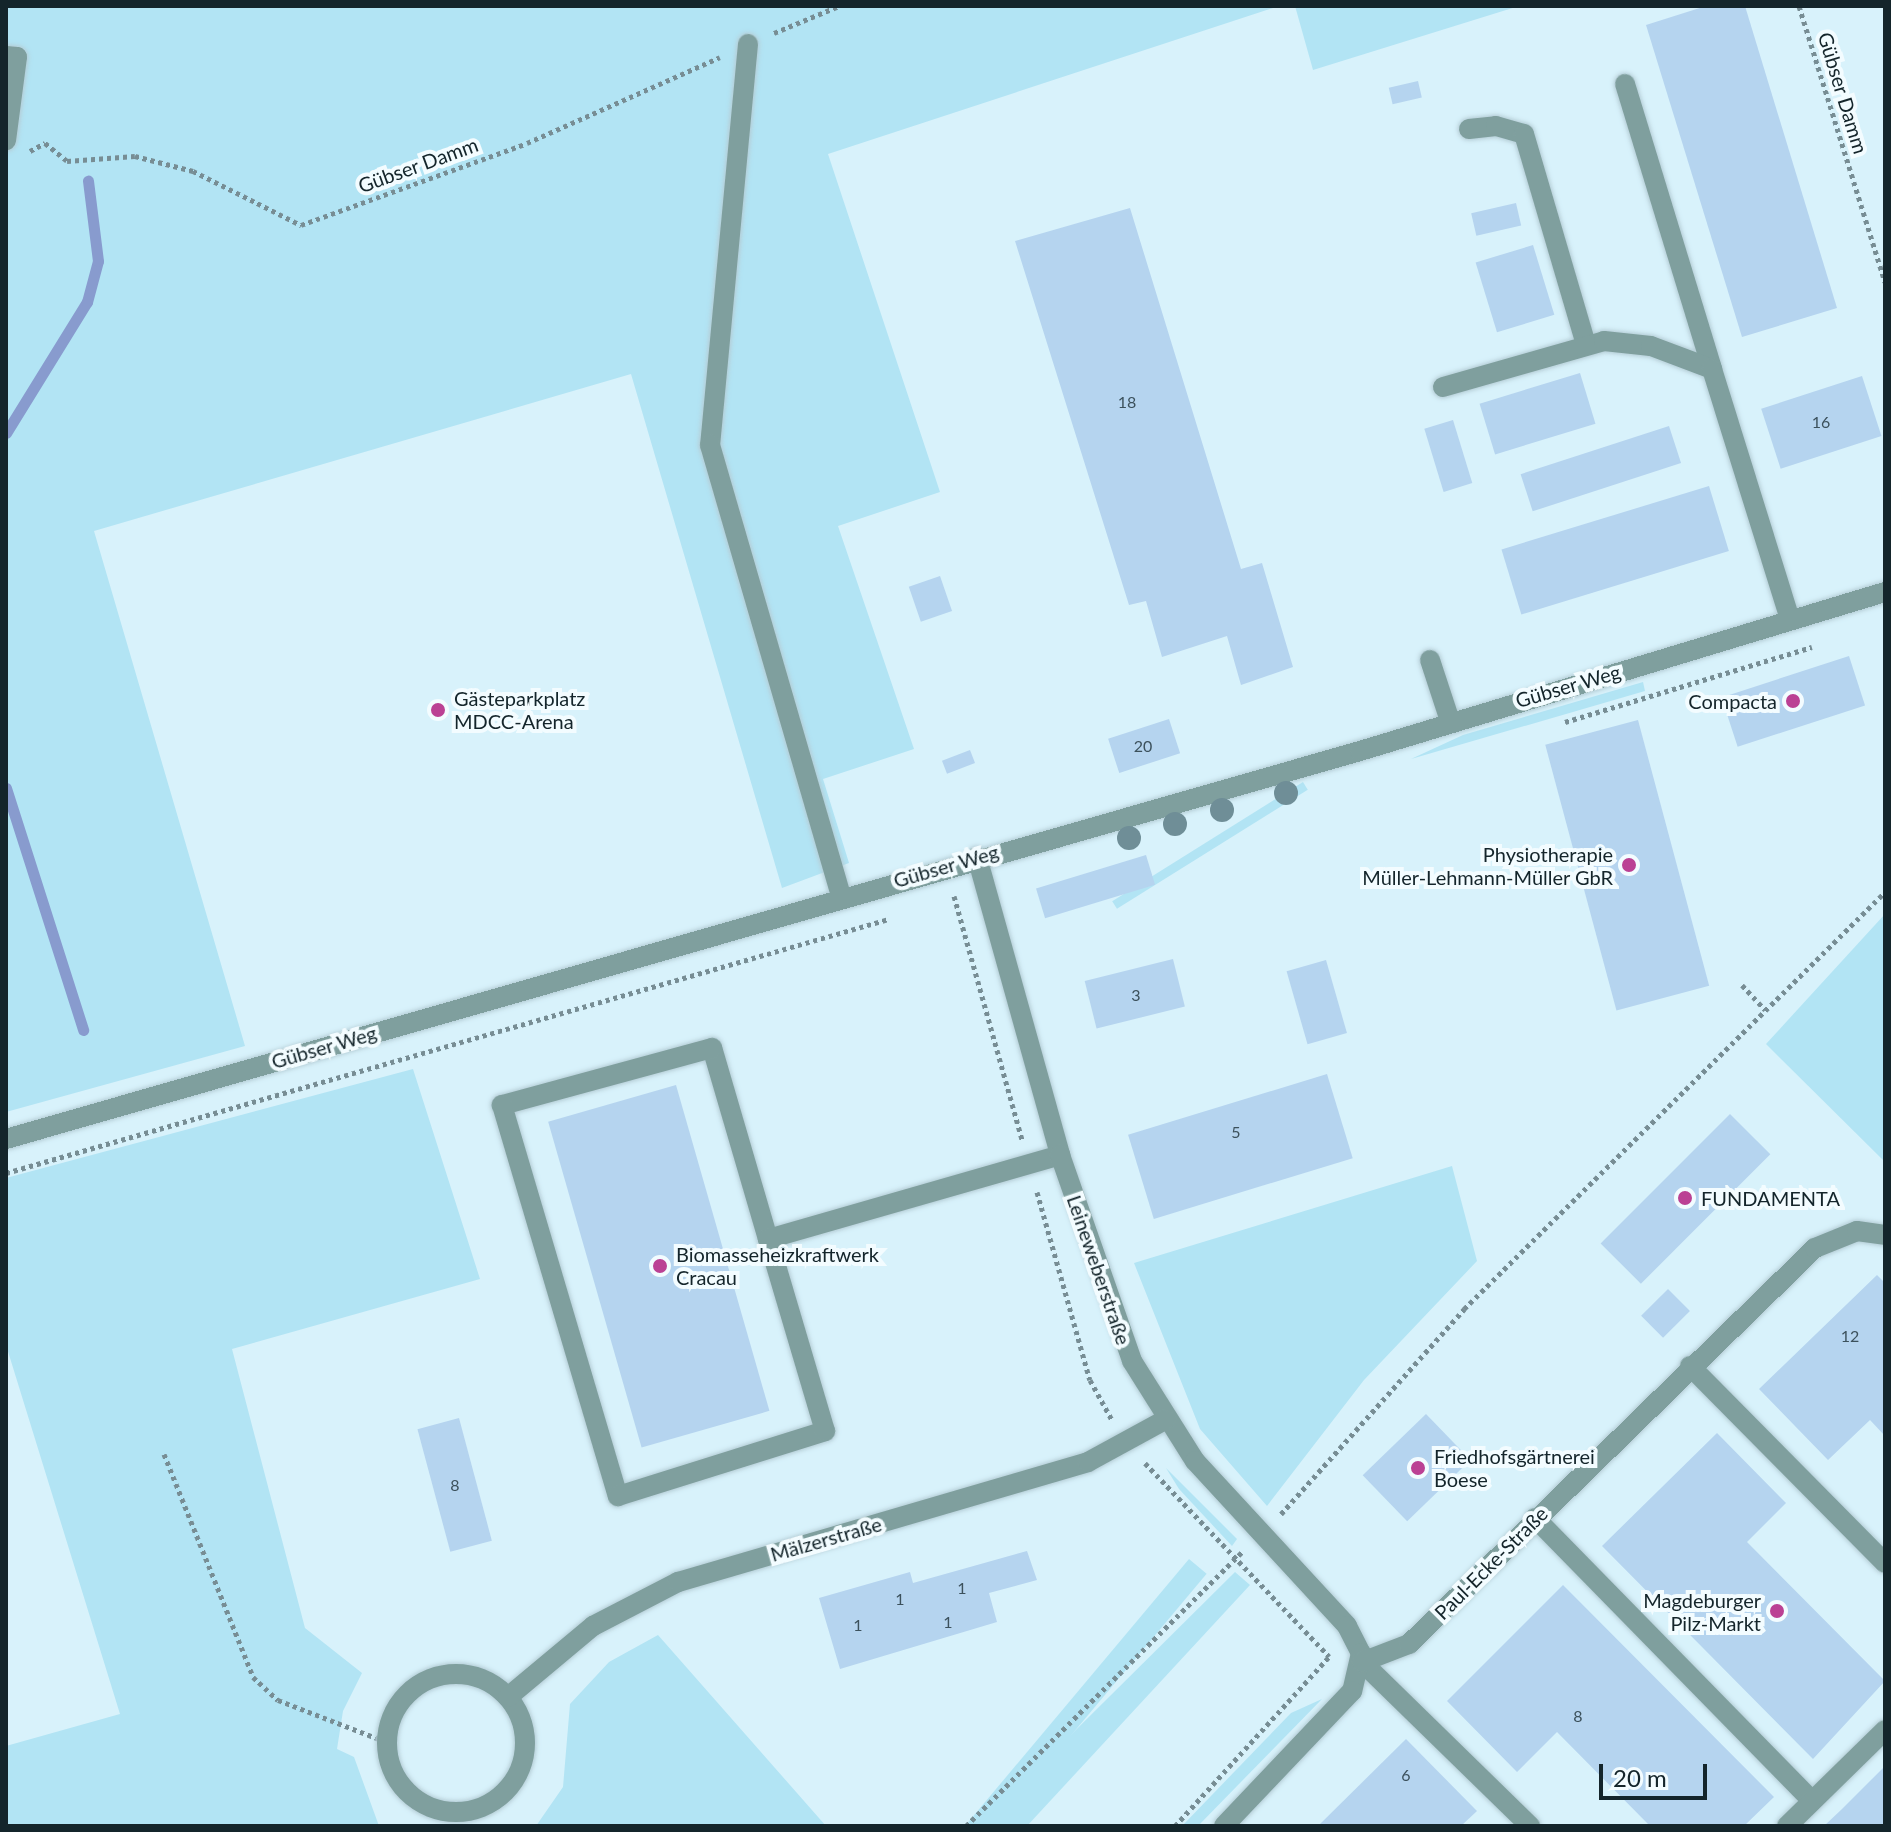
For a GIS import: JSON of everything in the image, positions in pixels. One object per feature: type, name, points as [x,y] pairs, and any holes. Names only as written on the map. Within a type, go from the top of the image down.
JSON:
[{"type":"street","points":[[748,44],[710,445],[722,508],[841,897]]},
{"type":"street","points":[[6,56],[17,57],[6,140]]},
{"type":"street","points":[[1625,84],[1790,620]]},
{"type":"street","points":[[1469,129],[1496,126],[1524,134],[1586,344]]},
{"type":"street","points":[[1443,387],[1586,344],[1651,346],[1712,369]]},
{"type":"street","name":"Gübser Weg","points":[[6,1139],[1885,592]]},
{"type":"street","points":[[1430,660],[1450,721]]},
{"type":"street","name":"Leineweberstraße","points":[[977,857],[1060,1155],[1116,1326],[1165,1420],[1259,1536],[1347,1626],[1362,1662]]},
{"type":"street","points":[[712,1048],[768,1239],[825,1431],[618,1496],[502,1105],[712,1048]]},
{"type":"street","points":[[768,1239],[1060,1155]]},
{"type":"street","name":"Paul-Ecke-Straße","points":[[1362,1662],[1409,1644],[1690,1366],[1815,1248],[1857,1231],[1885,1235]]},
{"type":"street","points":[[1690,1366],[1885,1563]]},
{"type":"street","name":"Mälzerstraße","points":[[508,1697],[593,1626],[678,1582],[1088,1462],[1165,1420]]},
{"type":"street","points":[[1535,1518],[1812,1801]]},
{"type":"street","points":[[1224,1826],[1352,1691],[1362,1662],[1530,1826]]},
{"type":"street","points":[[473,1676],[508,1697],[519,1715],[524,1755],[505,1791],[479,1808],[449,1812],[411,1797],[389,1762],[387,1742],[399,1703],[432,1679],[473,1676]]},
{"type":"street","points":[[1787,1826],[1885,1730]]},
{"type":"path","name":"Gübser Damm","points":[[19,157],[45,143],[67,161],[135,156],[241,189],[301,225],[527,143],[839,6]]},
{"type":"path","name":"Gübser Damm","points":[[1799,6],[1885,282]]},
{"type":"path","points":[[966,1826],[1259,1536],[1464,1309],[1885,892]]},
{"type":"path","name":"Gübser Weg","points":[[937,905],[952,900]]},
{"type":"path","name":"Gübser Weg","points":[[6,1173],[907,914]]},
{"type":"path","points":[[1742,985],[1765,1010]]},
{"type":"path","points":[[164,1454],[253,1677],[278,1700],[387,1742]]},
{"type":"path","points":[[1175,1826],[1329,1656]]},
{"type":"shaded area","points":[[6,6],[1279,6],[828,154],[940,492],[838,526],[914,749],[823,779],[849,863],[782,888],[631,374],[94,531],[245,1046],[6,1112]]},
{"type":"shaded area","points":[[1295,6],[1519,6],[1313,70]]},
{"type":"shaded area","points":[[1643,682],[1645,691],[1411,759],[1463,735]]},
{"type":"shaded area","points":[[1303,782],[1308,790],[1117,909],[1112,901]]},
{"type":"shaded area","points":[[1885,914],[1885,1162],[1766,1044]]},
{"type":"shaded area","points":[[413,1069],[480,1279],[232,1349],[305,1628],[362,1673],[343,1711],[337,1749],[354,1757],[379,1826],[6,1826],[6,1746],[120,1714],[6,1345],[6,1178]]},
{"type":"shaded area","points":[[1452,1166],[1477,1261],[1364,1380],[1267,1506],[1200,1429],[1134,1263]]},
{"type":"shaded area","points":[[1166,1468],[1237,1539],[1232,1546],[1179,1489]]},
{"type":"shaded area","points":[[1189,1559],[1207,1574],[995,1826],[965,1826]]},
{"type":"shaded area","points":[[1235,1572],[1250,1585],[1027,1826],[979,1826]]},
{"type":"shaded area","points":[[658,1635],[826,1826],[536,1826],[563,1787],[570,1704],[609,1662]]},
{"type":"shaded area","points":[[1322,1699],[1198,1826],[1182,1826],[1291,1713]]},
{"type":"building","points":[[1706,6],[1745,6],[1837,308],[1742,337],[1646,25]]},
{"type":"building","points":[[1418,81],[1422,98],[1393,104],[1389,88]]},
{"type":"building","points":[[1516,203],[1521,225],[1476,236],[1471,213]]},
{"type":"building","points":[[1130,208],[1241,569],[1262,563],[1293,667],[1241,685],[1227,636],[1162,657],[1146,601],[1129,605],[1015,241]]},
{"type":"building","points":[[1533,245],[1554,315],[1497,332],[1476,263]]},
{"type":"building","points":[[1580,373],[1595,424],[1495,454],[1480,404]]},
{"type":"building","points":[[1862,376],[1881,436],[1781,469],[1761,409]]},
{"type":"building","points":[[1453,420],[1472,483],[1444,492],[1424,429]]},
{"type":"building","points":[[1669,426],[1681,463],[1533,511],[1521,474]]},
{"type":"building","points":[[1709,486],[1729,551],[1521,614],[1501,549]]},
{"type":"building","points":[[940,576],[952,611],[921,622],[909,587]]},
{"type":"building","name":"Compacta","points":[[1849,656],[1865,705],[1738,747],[1722,697]]},
{"type":"building","points":[[1169,719],[1180,753],[1119,773],[1108,739]]},
{"type":"building","name":"Physiotherapie Müller-Lehmann-Müller GbR","points":[[1638,720],[1709,986],[1616,1010],[1545,745]]},
{"type":"building","points":[[970,750],[975,763],[947,774],[942,761]]},
{"type":"building","points":[[1146,855],[1155,885],[1045,918],[1036,889]]},
{"type":"building","points":[[1173,959],[1185,1007],[1097,1029],[1085,981]]},
{"type":"building","points":[[1326,960],[1347,1033],[1308,1044],[1287,971]]},
{"type":"building","points":[[1327,1074],[1353,1158],[1154,1219],[1128,1135]]},
{"type":"building","name":"Biomasseheizkraftwerk Cracau","points":[[676,1085],[769,1411],[642,1448],[548,1122]]},
{"type":"building","name":"FUNDAMENTA","points":[[1730,1114],[1770,1154],[1641,1284],[1601,1243]]},
{"type":"building","points":[[1877,1275],[1885,1283],[1885,1436],[1870,1420],[1828,1460],[1759,1389]]},
{"type":"building","points":[[1668,1289],[1690,1311],[1663,1338],[1641,1316]]},
{"type":"building","name":"Friedhofsgärtnerei Boese","points":[[1426,1414],[1470,1460],[1407,1521],[1363,1475]]},
{"type":"building","points":[[459,1418],[492,1541],[450,1552],[417,1429]]},
{"type":"building","points":[[1717,1433],[1786,1503],[1747,1542],[1885,1681],[1813,1759],[1602,1546]]},
{"type":"building","points":[[1027,1551],[1037,1580],[989,1593],[997,1622],[840,1669],[819,1598],[910,1572],[913,1583]]},
{"type":"building","points":[[1563,1585],[1774,1797],[1744,1826],[1650,1826],[1557,1732],[1517,1772],[1447,1701]]},
{"type":"building","points":[[1406,1739],[1477,1811],[1461,1826],[1318,1826]]},
{"type":"building","points":[[1885,1766],[1885,1826],[1824,1826],[1842,1809]]},
{"type":"waterway","points":[[6,433],[87,302],[98,261],[88,181]]},
{"type":"waterway","points":[[6,788],[83,1030]]},
{"type":"place","name":"Compacta","points":[[1793,701]]},
{"type":"place","name":"Gästeparkplatz MDCC-Arena","points":[[438,710]]},
{"type":"place","name":"Physiotherapie Müller-Lehmann-Müller GbR","points":[[1629,865]]},
{"type":"place","name":"FUNDAMENTA","points":[[1685,1198]]},
{"type":"place","name":"Biomasseheizkraftwerk Cracau","points":[[660,1266]]},
{"type":"place","name":"Friedhofsgärtnerei Boese","points":[[1418,1468]]},
{"type":"place","name":"Magdeburger Pilz-Markt","points":[[1777,1611]]}]
